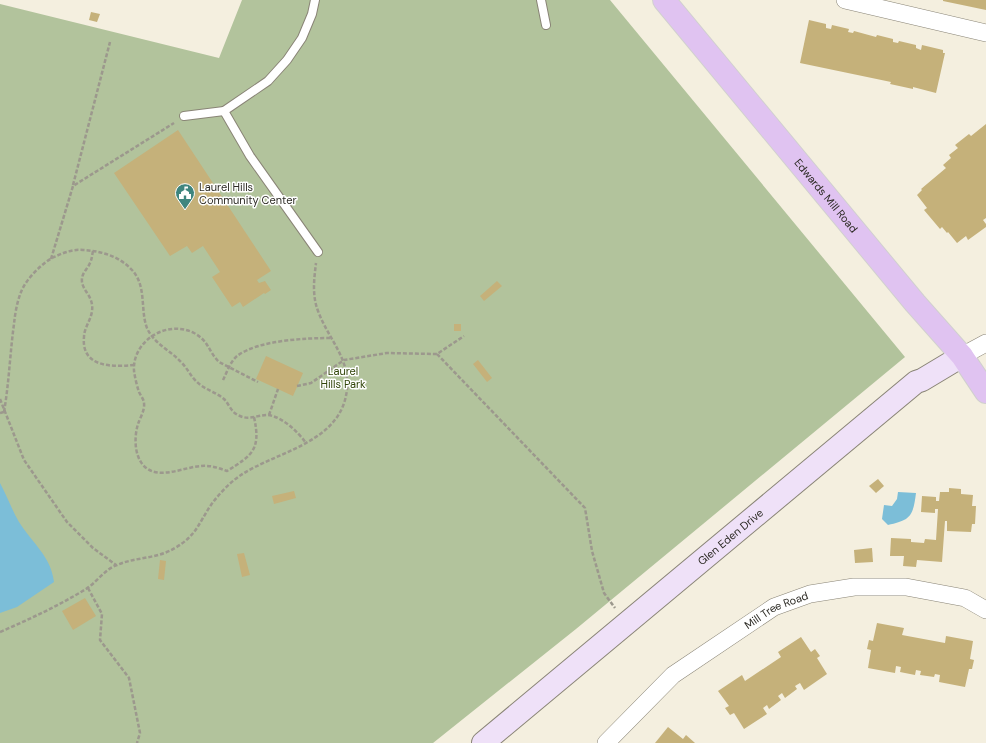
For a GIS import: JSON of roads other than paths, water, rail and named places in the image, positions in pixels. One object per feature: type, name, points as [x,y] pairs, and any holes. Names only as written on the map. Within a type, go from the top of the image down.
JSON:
[{"type":"main road","name":"Edwards Mill Road","points":[[664,0],[915,303],[962,356],[986,392]]},
{"type":"main road","name":"Glen Eden Drive","points":[[483,743],[916,382],[922,380],[962,356]]},
{"type":"street","points":[[845,0],[986,33]]},
{"type":"street","name":"Glen Eden Drive","points":[[962,356],[986,343]]},
{"type":"street","name":"Mill Tree Road","points":[[606,743],[673,675],[774,607],[810,594],[854,587],[906,587],[965,598],[986,610]]},
{"type":"lane","points":[[184,116],[224,111],[268,81],[287,60],[302,38],[312,14],[315,0]]},
{"type":"lane","points":[[541,0],[546,25]]},
{"type":"lane","points":[[224,111],[250,156],[318,252]]},
{"type":"water","points":[[0,483],[19,522],[45,557],[54,582],[17,607],[0,613]]},
{"type":"water","points":[[898,492],[916,493],[912,512],[906,519],[888,525],[882,519],[884,505],[892,506],[897,499]]},
{"type":"place","name":"Laurel Hills Community Center","points":[[185,210]]},
{"type":"park label","name":"Laurel Hills Park","points":[[343,377]]}]
